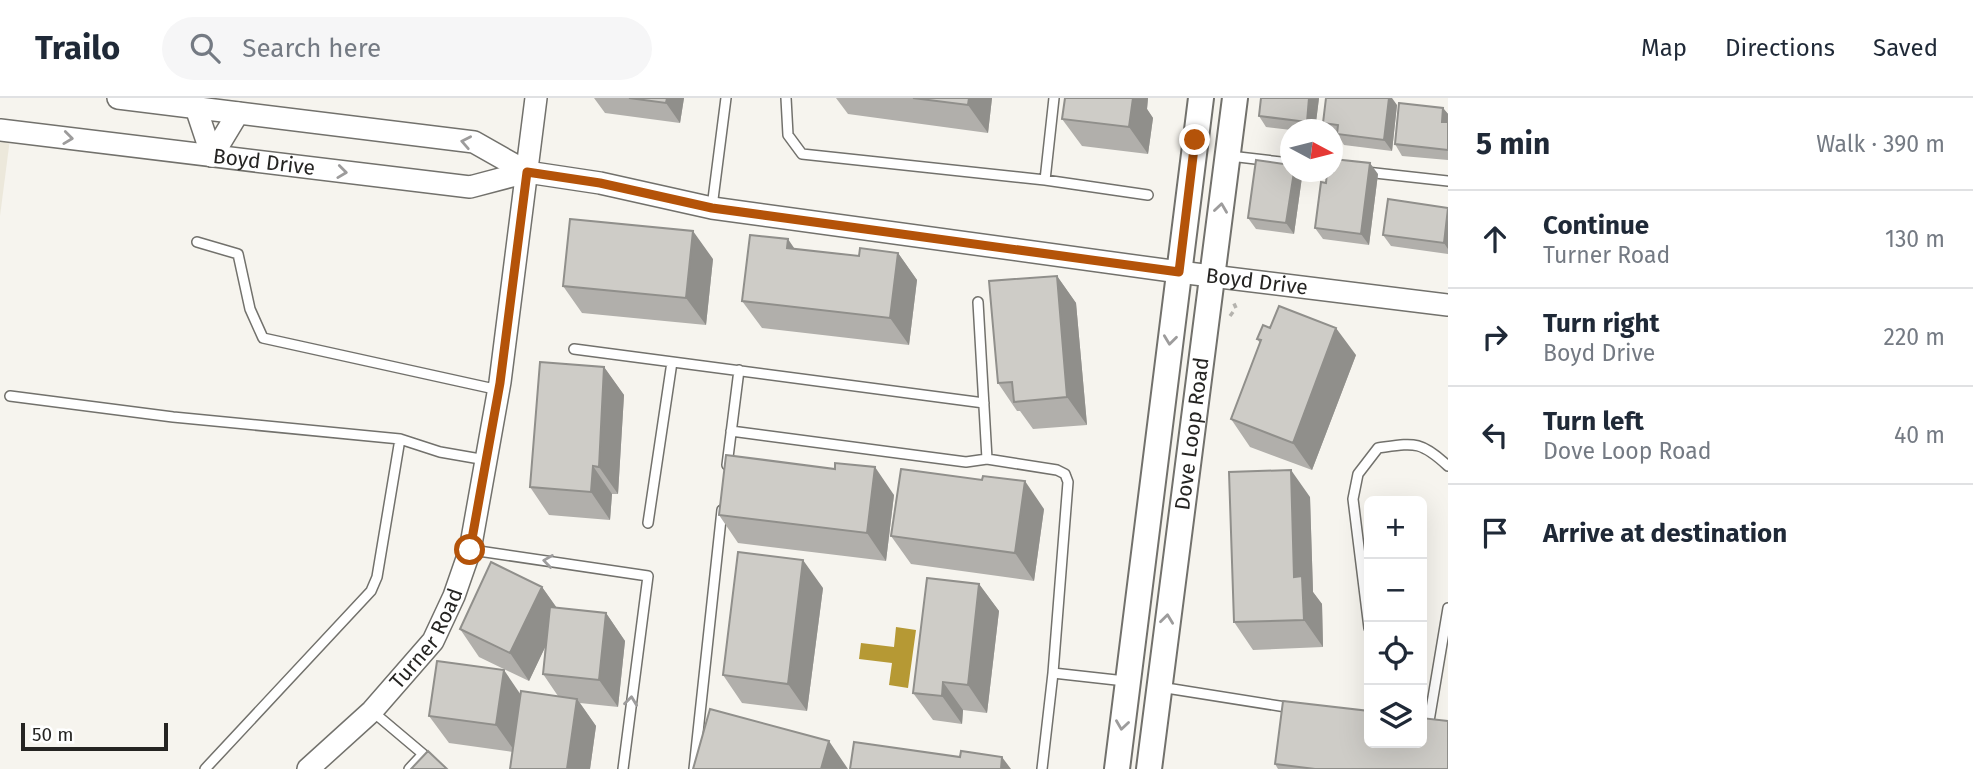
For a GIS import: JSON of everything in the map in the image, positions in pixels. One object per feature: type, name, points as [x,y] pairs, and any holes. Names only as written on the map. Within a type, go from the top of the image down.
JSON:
[{"type":"main road","name":"Dove Loop Road","points":[[1117,769],[1201,98]]},
{"type":"main road","name":"Dove Loop Road","points":[[1149,769],[1235,98]]},
{"type":"main road","points":[[1128,682],[1159,687]]},
{"type":"street","name":"Boyd Drive","points":[[118,98],[239,106],[474,142],[527,172],[600,183],[712,208],[1179,272],[1448,305]]},
{"type":"street","name":"Turner Road","points":[[308,769],[372,711],[433,641],[454,596],[470,550],[499,390],[536,98]]},
{"type":"street","points":[[197,103],[212,156]]},
{"type":"street","points":[[212,156],[239,106]]},
{"type":"street","name":"Boyd Drive","points":[[0,130],[470,187],[527,172]]},
{"type":"lane","points":[[712,208],[726,98]]},
{"type":"lane","points":[[786,98],[788,135],[802,154],[1045,180],[1148,195]]},
{"type":"lane","points":[[1045,180],[1054,98]]},
{"type":"lane","points":[[1229,156],[1280,162]]},
{"type":"lane","points":[[1358,171],[1448,181]]},
{"type":"lane","points":[[197,242],[238,254],[250,309],[263,338],[499,390]]},
{"type":"lane","points":[[978,302],[987,459]]},
{"type":"lane","points":[[574,349],[984,403]]},
{"type":"lane","points":[[648,523],[672,362]]},
{"type":"lane","points":[[727,471],[739,370]]},
{"type":"lane","points":[[10,396],[173,417],[400,439],[440,452],[486,460]]},
{"type":"lane","points":[[731,431],[966,462],[987,459],[1057,470],[1065,474],[1068,482],[1053,673],[1042,769]]},
{"type":"lane","points":[[205,769],[371,591],[377,577],[400,439]]},
{"type":"lane","points":[[1368,622],[1353,499],[1358,474],[1378,448],[1414,443],[1434,453],[1448,466]]},
{"type":"lane","points":[[694,769],[724,499]]},
{"type":"lane","points":[[470,550],[648,576],[623,769]]},
{"type":"lane","points":[[1429,728],[1448,608]]},
{"type":"lane","points":[[1053,673],[1128,682]]},
{"type":"lane","points":[[1159,687],[1303,709]]},
{"type":"lane","points":[[372,711],[423,754],[409,769]]},
{"type":"shaded area","points":[[0,130],[11,131],[0,216]]},
{"type":"shaded area","points":[[896,627],[916,630],[908,688],[889,685],[892,663],[859,659],[861,643],[894,647]]},
{"type":"building","points":[[629,98],[667,98],[666,103]]},
{"type":"building","points":[[913,98],[969,98],[968,105]]},
{"type":"building","points":[[1065,98],[1133,98],[1129,127],[1062,119]]},
{"type":"building","points":[[1261,98],[1309,98],[1307,119],[1259,116]]},
{"type":"building","points":[[1326,98],[1389,98],[1384,140],[1343,135],[1343,119],[1323,119]]},
{"type":"building","points":[[1399,103],[1443,108],[1442,122],[1448,122],[1448,150],[1395,144]]},
{"type":"building","points":[[1256,160],[1280,163],[1280,182],[1292,182],[1286,223],[1248,218]]},
{"type":"building","points":[[1343,160],[1370,163],[1361,234],[1315,228],[1321,182],[1343,182]]},
{"type":"building","points":[[1388,199],[1448,208],[1444,243],[1383,235]]},
{"type":"building","points":[[570,219],[693,231],[686,298],[563,286]]},
{"type":"building","points":[[750,235],[788,239],[787,248],[859,256],[860,248],[898,253],[890,318],[742,301]]},
{"type":"building","points":[[1057,276],[1067,397],[1014,402],[1012,382],[998,383],[989,281]]},
{"type":"building","points":[[1279,306],[1336,328],[1293,443],[1231,419],[1261,340],[1257,339],[1263,325],[1270,328]]},
{"type":"building","points":[[540,362],[604,367],[599,467],[593,466],[591,492],[530,487]]},
{"type":"building","points":[[726,455],[835,469],[835,463],[875,467],[867,533],[719,515]]},
{"type":"building","points":[[901,469],[982,480],[983,476],[1025,481],[1015,553],[891,536]]},
{"type":"building","points":[[1291,470],[1294,577],[1302,576],[1304,620],[1234,622],[1229,472]]},
{"type":"building","points":[[738,552],[803,560],[788,684],[723,675]]},
{"type":"building","points":[[491,562],[542,587],[510,653],[460,629]]},
{"type":"building","points":[[927,578],[979,584],[968,685],[943,682],[942,696],[913,693]]},
{"type":"building","points":[[550,607],[606,613],[599,680],[543,674]]},
{"type":"building","points":[[437,661],[504,670],[496,725],[429,716]]},
{"type":"building","points":[[521,691],[577,699],[567,769],[510,769]]},
{"type":"building","points":[[1283,701],[1364,710],[1364,748],[1427,748],[1427,719],[1448,721],[1448,769],[1315,769],[1275,764]]},
{"type":"building","points":[[710,709],[829,741],[821,769],[693,769]]},
{"type":"building","points":[[854,742],[960,757],[961,751],[1002,757],[1001,769],[850,769]]},
{"type":"building","points":[[428,751],[447,769],[411,769]]},
{"type":"route","points":[[470,550],[500,383],[527,172],[600,183],[712,208],[1179,272],[1195,140]]}]
